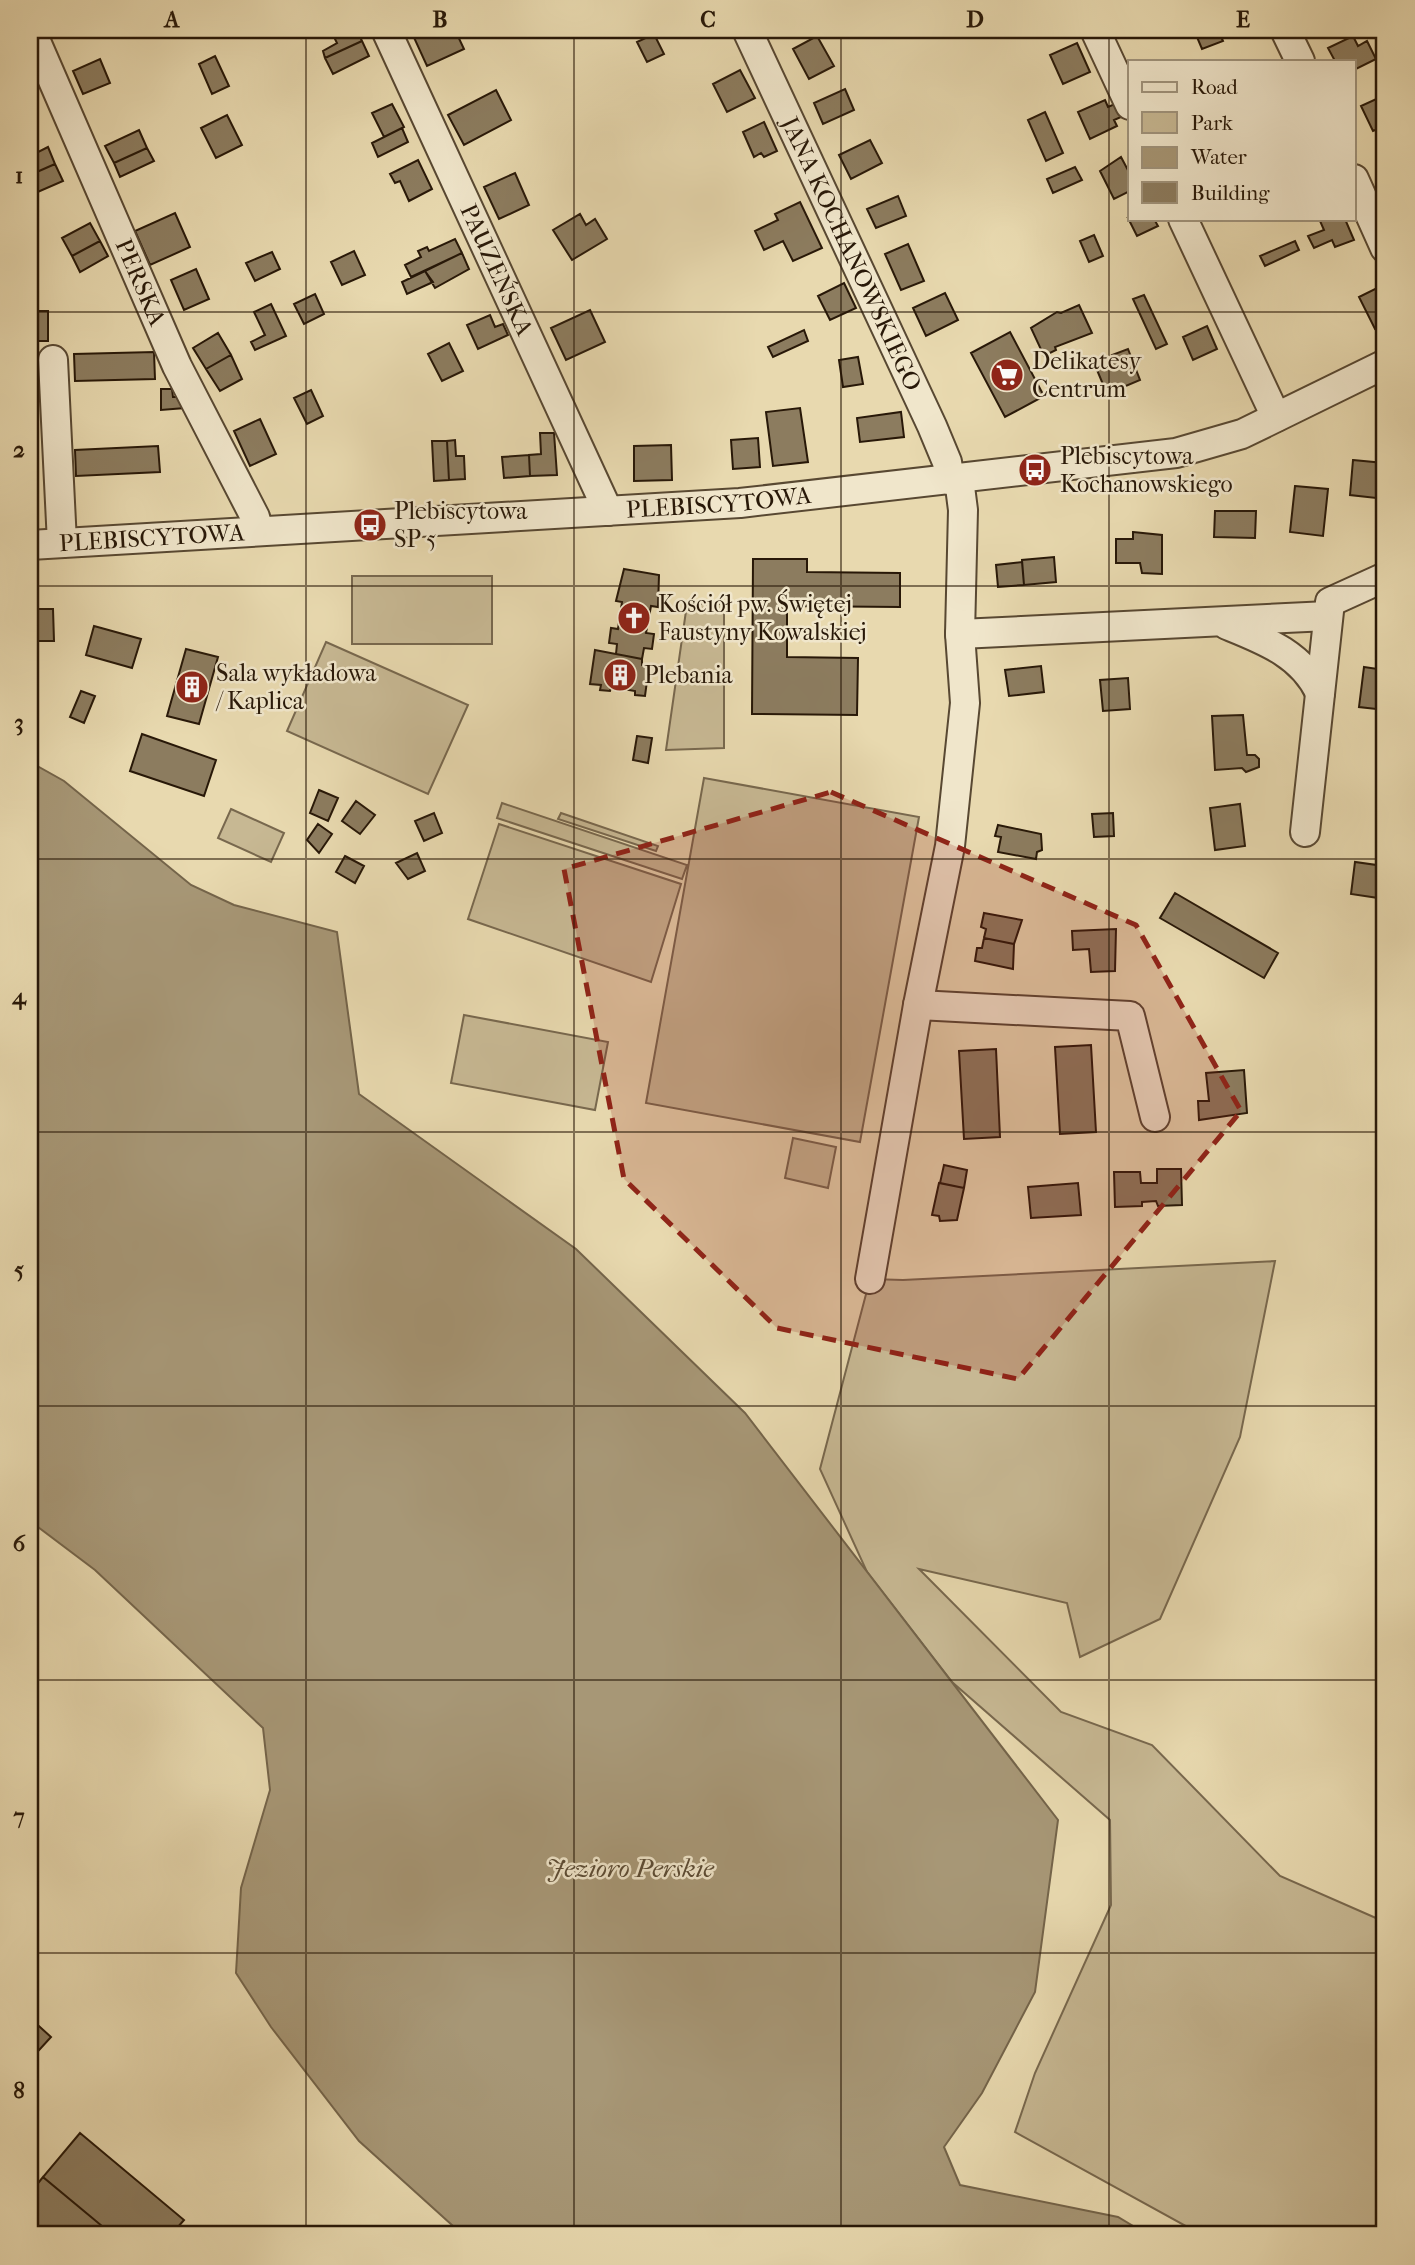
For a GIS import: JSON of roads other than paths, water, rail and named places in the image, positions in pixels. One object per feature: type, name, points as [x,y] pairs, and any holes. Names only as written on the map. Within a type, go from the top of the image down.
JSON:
[{"type":"street","name":"PERSKA","points":[[31,30],[177,366],[255,517],[259,531]]},
{"type":"street","name":"PAUZEŃSKA","points":[[386,30],[608,511]]},
{"type":"street","name":"JANA KOCHANOWSKIEGO","points":[[747,30],[932,426],[963,510],[960,634],[965,702],[950,846],[918,1005],[870,1279]]},
{"type":"street","points":[[1095,30],[1128,101]]},
{"type":"street","points":[[1285,30],[1300,60]]},
{"type":"street","points":[[1356,184],[1385,248]]},
{"type":"street","points":[[1183,220],[1276,417]]},
{"type":"street","points":[[53,360],[62,543]]},
{"type":"street","name":"PLEBISCYTOWA","points":[[30,545],[740,503],[1176,453],[1242,434],[1385,364]]},
{"type":"street","points":[[1305,832],[1330,602],[1385,577]]},
{"type":"street","points":[[960,634],[1328,616]]},
{"type":"street","points":[[1217,621],[1258,638],[1292,657],[1312,676],[1320,693]]},
{"type":"street","points":[[918,1005],[1130,1016],[1155,1117]]},
{"type":"water","name":"Jezioro Perskie","points":[[30,762],[64,781],[191,885],[234,905],[337,932],[359,1094],[576,1249],[745,1413],[1058,1820],[1035,1992],[982,2093],[944,2147],[960,2185],[1118,2217],[1148,2235],[463,2235],[359,2141],[271,2027],[236,1973],[241,1888],[270,1790],[263,1728],[95,1570],[30,1521]]},
{"type":"place","name":"Delikatesy Centrum","points":[[1007,375]]},
{"type":"place","name":"Plebiscytowa Kochanowskiego","points":[[1035,470]]},
{"type":"place","name":"Plebiscytowa SP 5","points":[[370,525]]},
{"type":"place","name":"Kościół pw. Świętej Faustyny Kowalskiej","points":[[634,618]]},
{"type":"place","name":"Plebania","points":[[620,675]]},
{"type":"place","name":"Sala wykładowa / Kaplica","points":[[192,687]]}]
